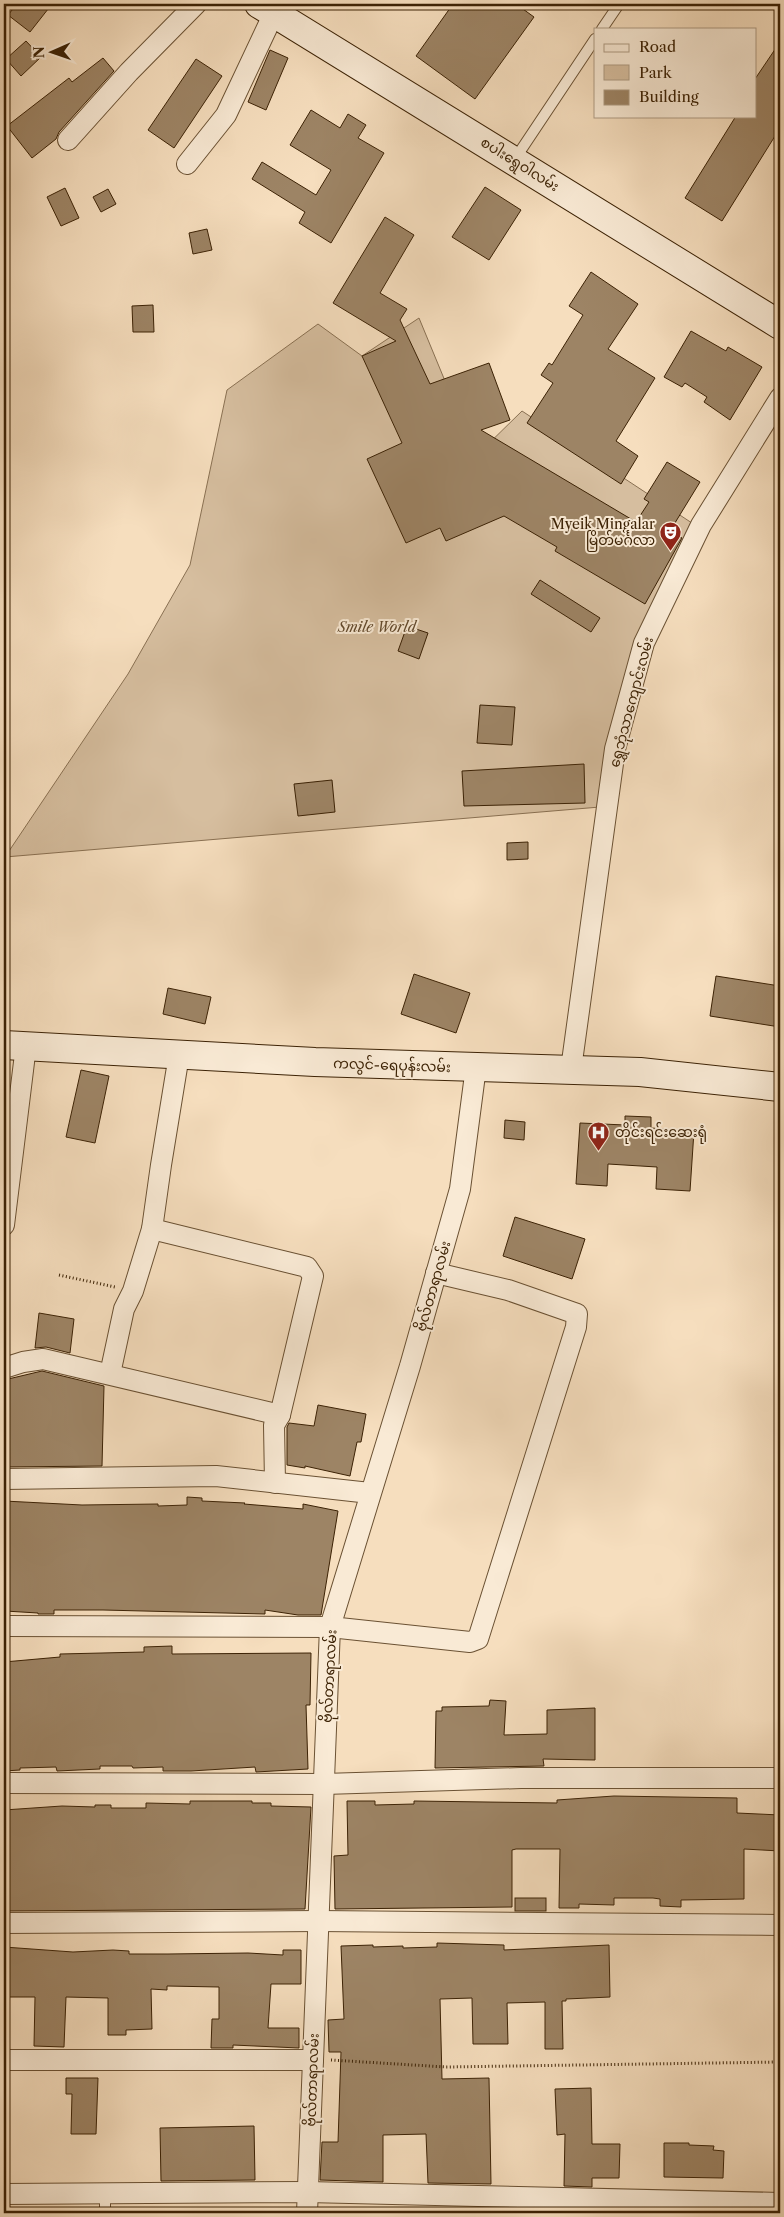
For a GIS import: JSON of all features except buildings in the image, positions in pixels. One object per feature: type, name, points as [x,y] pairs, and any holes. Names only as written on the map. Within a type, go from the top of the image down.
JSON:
[{"type":"street","points":[[68,140],[129,72],[196,4]]},
{"type":"street","points":[[187,164],[226,115],[267,8]]},
{"type":"street","name":"စပါးရွေဝါလမ်း","points":[[267,8],[780,325]]},
{"type":"street","name":"ရွှေဘုံသာကျောင်းလမ်း","points":[[572,1069],[615,749],[644,643],[701,526],[780,398]]},
{"type":"street","points":[[4,1225],[15,1046]]},
{"type":"street","name":"ကလွင်-ရေပုန်းလမ်း","points":[[15,1046],[314,1062],[640,1072],[780,1087]]},
{"type":"street","points":[[110,1374],[124,1309],[133,1292],[152,1229],[179,1055]]},
{"type":"street","name":"ဗိုလ်တာရာလမ်း","points":[[308,2213],[307,2192],[330,1627],[410,1366],[460,1189],[476,1067]]},
{"type":"street","points":[[152,1229],[308,1267],[313,1276],[280,1415],[274,1425],[275,1483]]},
{"type":"street","points":[[4,1626],[330,1627],[470,1642],[478,1639],[576,1327],[577,1314],[508,1290],[436,1273]]},
{"type":"street","points":[[4,1368],[42,1359],[280,1415]]},
{"type":"street","points":[[4,1479],[216,1476],[370,1493]]},
{"type":"street","points":[[4,1783],[324,1784],[521,1778],[780,1778]]},
{"type":"street","points":[[4,1923],[318,1921],[780,1926]]},
{"type":"street","points":[[4,2060],[312,2060]]},
{"type":"street","points":[[4,2194],[307,2192],[780,2203]]},
{"type":"lane","points":[[603,28],[619,4]]},
{"type":"lane","points":[[514,160],[594,40]]},
{"type":"lane","points":[[105,2193],[105,2213]]},
{"type":"path","points":[[59,1275],[133,1292]]},
{"type":"path","points":[[312,2060],[446,2067],[780,2062]]},
{"type":"green space","name":"Smile World","points":[[419,318],[476,456],[522,411],[698,527],[635,668],[600,807],[5,857],[128,674],[190,565],[227,390],[318,324],[362,356]]},
{"type":"place","name":"Myeik Mingalar မြိတ်မင်္ဂလာ","points":[[671,551]]},
{"type":"place","name":"တိုင်းရင်းဆေးရုံ","points":[[599,1151]]}]
